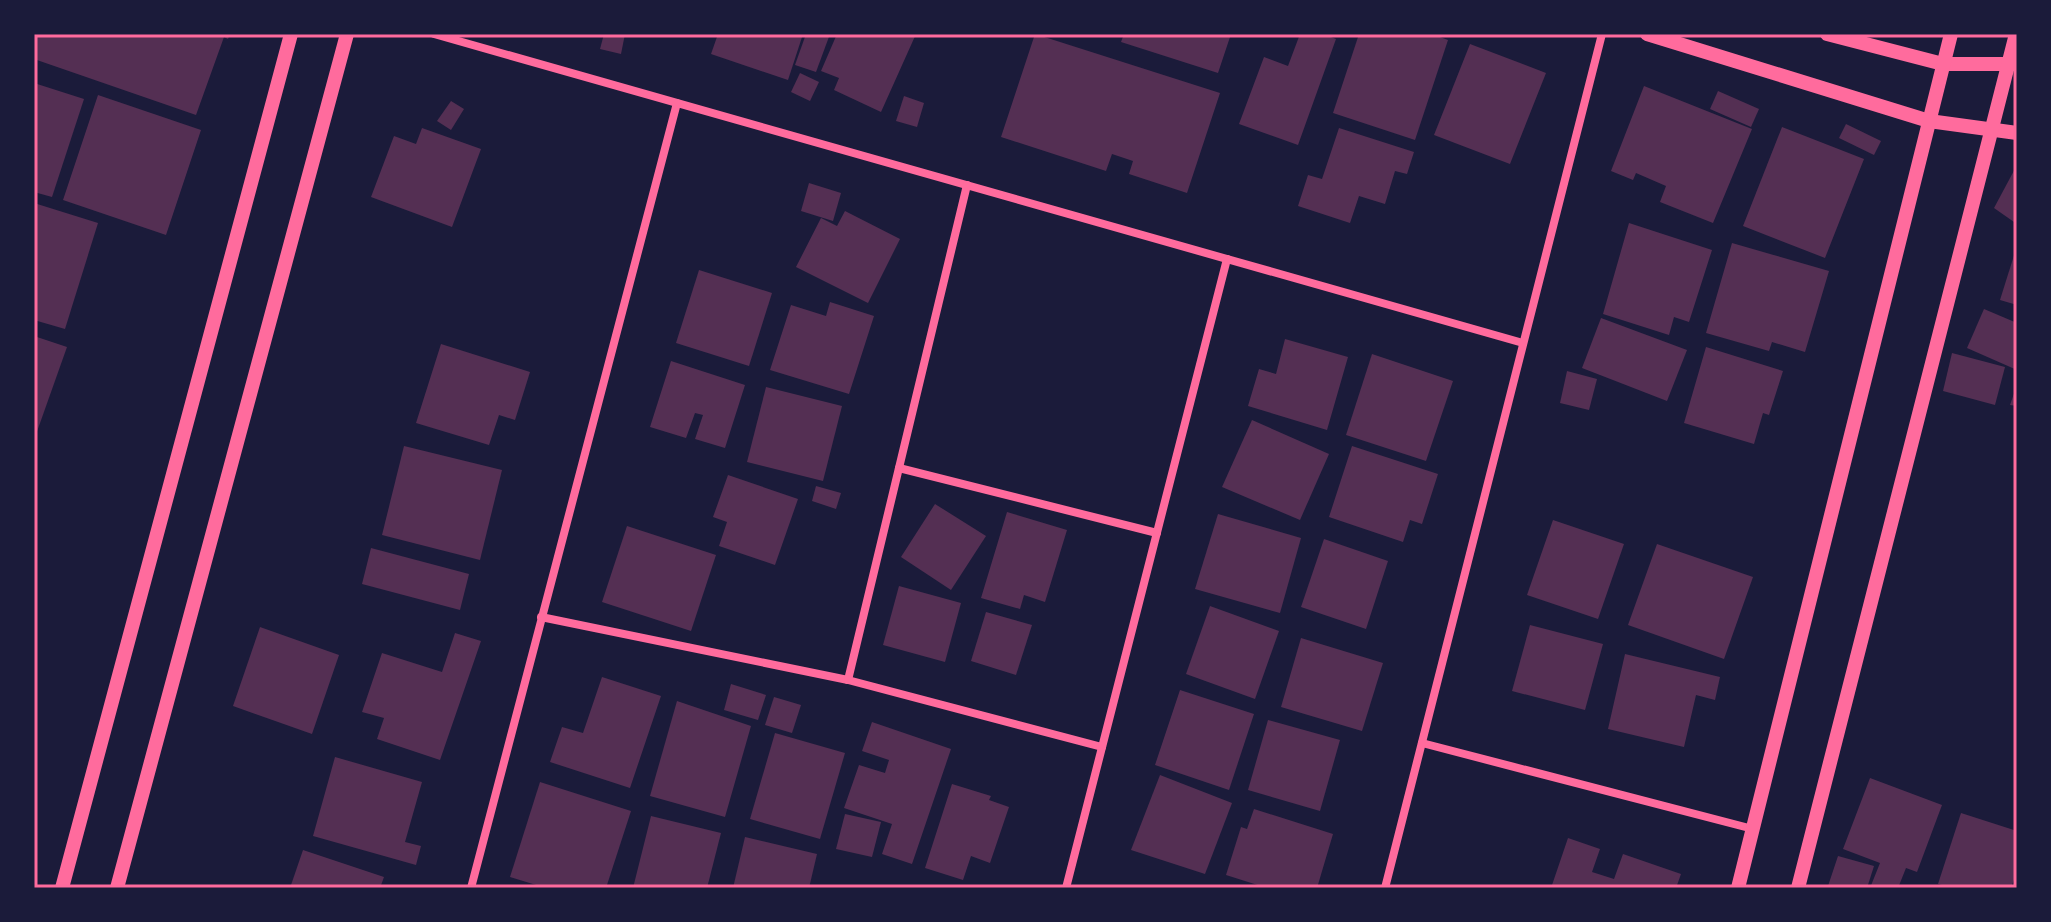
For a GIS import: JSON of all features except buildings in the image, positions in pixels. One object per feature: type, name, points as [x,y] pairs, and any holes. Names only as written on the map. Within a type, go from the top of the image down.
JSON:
[{"type":"street","points":[[62,888],[291,34]]},
{"type":"street","points":[[117,888],[347,34]]},
{"type":"street","points":[[434,34],[1523,343]]},
{"type":"street","points":[[1385,888],[1602,34]]},
{"type":"street","points":[[1647,34],[1929,121],[2017,133]]},
{"type":"street","points":[[1827,34],[1943,64],[2013,64]]},
{"type":"street","points":[[1738,888],[1951,34]]},
{"type":"street","points":[[1798,888],[1991,129],[2013,64],[2016,34]]},
{"type":"street","points":[[471,888],[677,103]]},
{"type":"street","points":[[848,680],[967,185]]},
{"type":"street","points":[[1066,888],[1227,259]]},
{"type":"street","points":[[899,468],[1157,533]]},
{"type":"street","points":[[541,617],[848,680],[1102,747]]},
{"type":"street","points":[[1422,743],[1753,829]]}]
